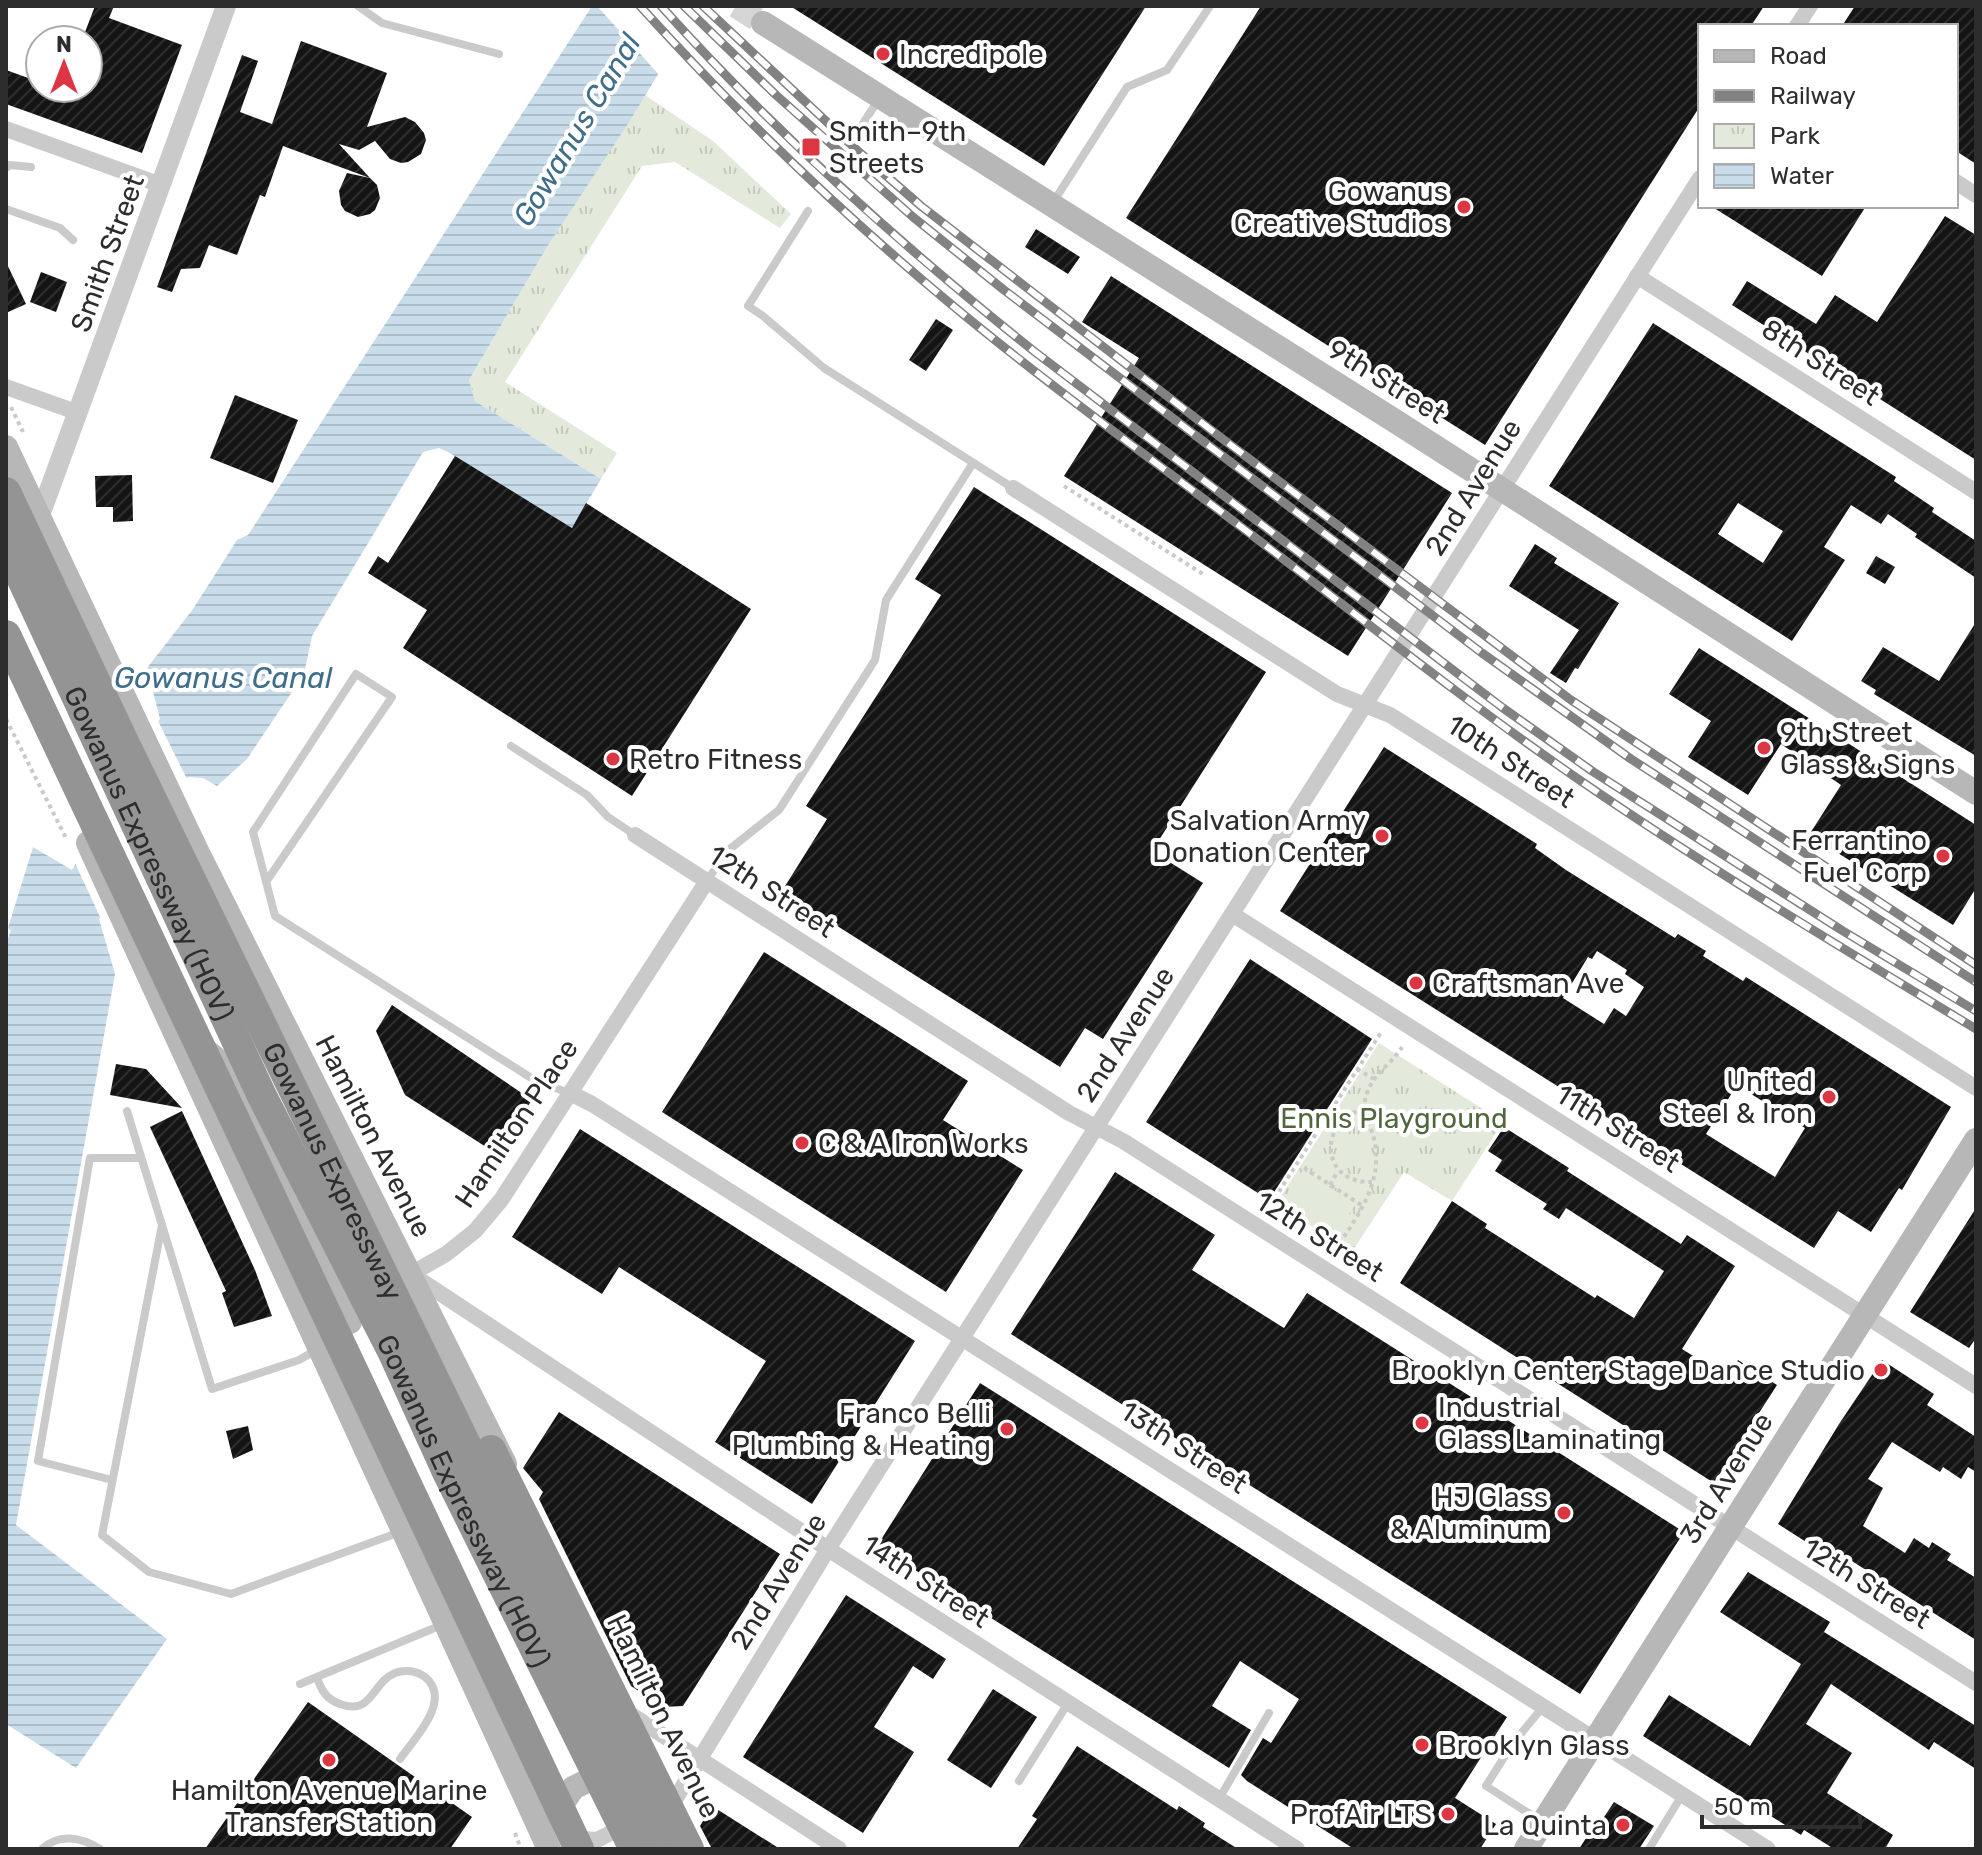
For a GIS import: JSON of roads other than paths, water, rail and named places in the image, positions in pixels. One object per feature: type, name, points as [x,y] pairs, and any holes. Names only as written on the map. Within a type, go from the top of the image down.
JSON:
[{"type":"highway","name":"Gowanus Expressway","points":[[6,492],[123,740],[402,1282],[663,1849]]},
{"type":"highway","name":"Gowanus Expressway (HOV)","points":[[6,545],[262,1096],[393,1353],[447,1472],[634,1849]]},
{"type":"highway","points":[[6,635],[579,1849]]},
{"type":"highway","points":[[402,1282],[439,1345],[689,1849]]},
{"type":"main road","name":"9th Street","points":[[763,23],[1976,793]]},
{"type":"main road","name":"Hamilton Avenue","points":[[6,447],[402,1282],[630,1714],[697,1849]]},
{"type":"main road","points":[[6,663],[76,838],[139,955],[448,1622],[546,1842]]},
{"type":"main road","points":[[170,1022],[228,1069],[350,1322]]},
{"type":"main road","name":"3rd Avenue","points":[[1526,1849],[1976,1140]]},
{"type":"main road","points":[[546,1842],[573,1788],[618,1765],[653,1761]]},
{"type":"street","name":"Smith Street","points":[[39,518],[226,6]]},
{"type":"street","points":[[1798,24],[1810,6]]},
{"type":"street","points":[[6,129],[161,185]]},
{"type":"street","name":"2nd Avenue","points":[[674,1801],[828,1549],[1698,181]]},
{"type":"street","points":[[1958,183],[1976,195]]},
{"type":"street","name":"8th Street","points":[[1637,276],[1976,492]]},
{"type":"street","points":[[6,387],[79,413]]},
{"type":"street","name":"10th Street","points":[[1013,488],[1337,694],[1390,715],[1976,1088]]},
{"type":"street","name":"12th Street","points":[[635,835],[1069,1113],[1257,1226],[1976,1683]]},
{"type":"street","name":"Hamilton Place","points":[[319,1349],[402,1282],[475,1231],[501,1200],[707,881]]},
{"type":"street","name":"11th Street","points":[[1232,914],[1976,1386]]},
{"type":"street","name":"13th Street","points":[[570,1093],[963,1337],[1768,1849]]},
{"type":"street","name":"14th Street","points":[[402,1282],[828,1549],[1297,1849]]},
{"type":"street","points":[[630,1714],[839,1849]]},
{"type":"street","points":[[546,1842],[597,1840],[674,1801]]},
{"type":"lane","points":[[358,6],[382,23],[499,54]]},
{"type":"lane","points":[[1051,205],[1127,87],[1167,70],[1210,6]]},
{"type":"lane","points":[[862,125],[880,98]]},
{"type":"lane","points":[[6,168],[10,165],[31,167]]},
{"type":"lane","points":[[6,209],[60,228],[73,240]]},
{"type":"lane","points":[[808,211],[748,306],[824,368],[1013,488]]},
{"type":"lane","points":[[707,881],[726,852],[779,810],[875,660],[886,600],[973,463]]},
{"type":"lane","points":[[266,882],[392,697],[356,674],[253,832],[266,882],[275,916],[536,1081],[570,1093]]},
{"type":"lane","points":[[511,746],[587,795],[608,817],[635,835]]},
{"type":"lane","points":[[127,1111],[212,1389],[299,1360],[319,1349]]},
{"type":"lane","points":[[112,1480],[38,1461],[90,1158],[141,1158]]},
{"type":"lane","points":[[162,1225],[102,1535],[149,1572],[231,1594],[404,1530]]},
{"type":"lane","points":[[300,1684],[448,1622]]},
{"type":"lane","points":[[317,1677],[326,1696],[352,1707],[368,1701],[381,1683],[396,1672],[411,1671],[427,1678],[434,1693],[433,1709],[400,1759]]},
{"type":"lane","points":[[1019,1781],[1068,1702]]},
{"type":"lane","points":[[1543,1707],[1513,1743],[1486,1786],[1543,1822]]},
{"type":"lane","points":[[1219,1799],[1269,1713]]},
{"type":"lane","points":[[1649,1849],[1682,1795]]},
{"type":"lane","points":[[42,1849],[62,1837],[87,1840],[100,1849]]},
{"type":"water","name":"Gowanus Canal","points":[[592,6],[699,6],[631,119],[547,247],[469,380],[475,401],[601,479],[572,528],[448,452],[439,448],[423,452],[312,636],[304,674],[247,759],[217,786],[203,778],[188,777],[99,919],[115,974],[16,1525],[167,1639],[76,1768],[6,1724],[6,944],[11,930],[8,928],[33,847],[72,870],[160,719],[147,668],[193,609],[237,540],[248,535]]},
{"type":"tunnel","points":[[736,6],[763,23]]},
{"type":"railway","points":[[640,6],[714,85],[830,198],[952,305],[1054,386],[1447,684],[1581,781],[1727,877],[1976,1029]]},
{"type":"railway","points":[[661,6],[749,99],[841,187],[936,271],[1035,352],[1503,708],[1592,771],[1843,931],[1976,1011]]},
{"type":"railway","points":[[684,6],[776,95],[913,217],[1004,290],[1482,653],[1631,759],[1976,982]]},
{"type":"railway","points":[[703,6],[921,206],[1224,440],[1571,700],[1976,965]]},
{"type":"place","name":"Incredipole","points":[[883,54]]},
{"type":"place","name":"Smith–9th Streets","points":[[811,147]]},
{"type":"place","name":"Gowanus Creative Studios","points":[[1464,207]]},
{"type":"place","name":"9th Street Glass & Signs","points":[[1764,748]]},
{"type":"place","name":"Retro Fitness","points":[[613,759]]},
{"type":"place","name":"Salvation Army Donation Center","points":[[1382,836]]},
{"type":"place","name":"Ferrantino Fuel Corp","points":[[1943,856]]},
{"type":"place","name":"Craftsman Ave","points":[[1416,983]]},
{"type":"place","name":"United Steel & Iron","points":[[1829,1097]]},
{"type":"place","name":"C & A Iron Works","points":[[802,1143]]},
{"type":"place","name":"Brooklyn Center Stage Dance Studio","points":[[1881,1370]]},
{"type":"place","name":"Industrial Glass Laminating","points":[[1422,1423]]},
{"type":"place","name":"Franco Belli Plumbing & Heating","points":[[1007,1429]]},
{"type":"place","name":"HJ Glass & Aluminum","points":[[1564,1513]]},
{"type":"place","name":"Brooklyn Glass","points":[[1422,1745]]},
{"type":"place","name":"Hamilton Avenue Marine Transfer Station","points":[[329,1760]]},
{"type":"place","name":"ProfAir LTS","points":[[1448,1814]]},
{"type":"place","name":"La Quinta","points":[[1623,1825]]},
{"type":"park label","name":"Ennis Playground","points":[[1394,1118]]}]
